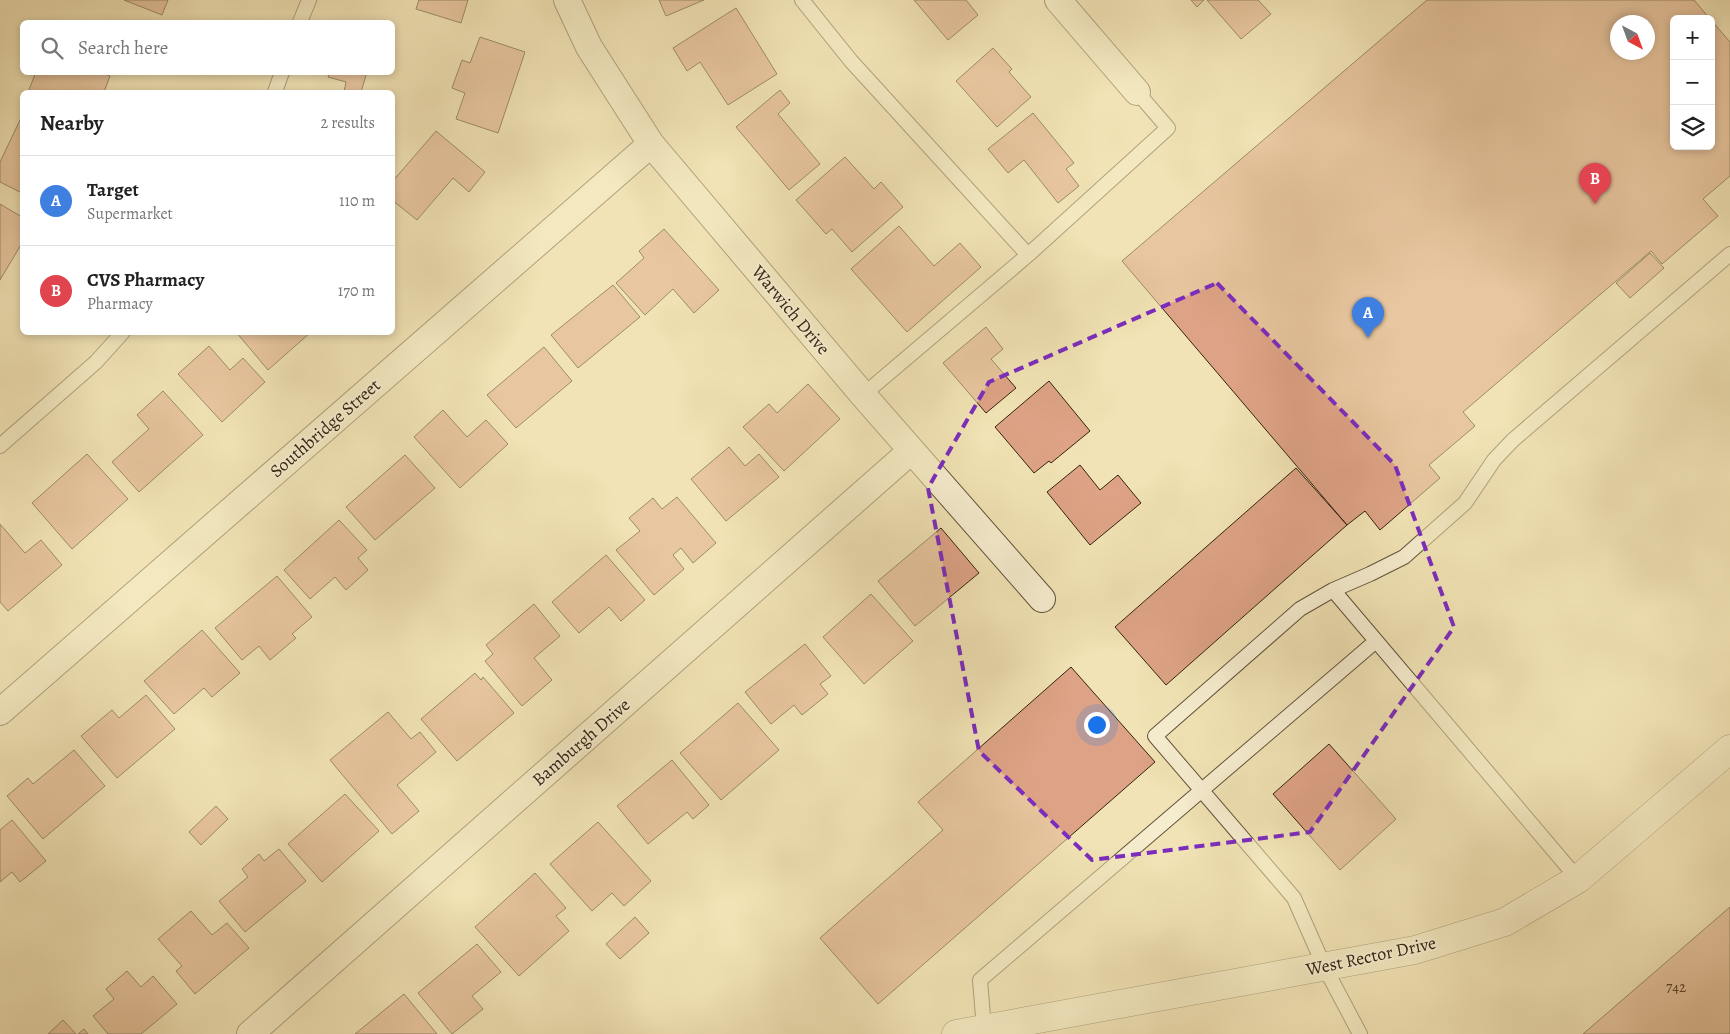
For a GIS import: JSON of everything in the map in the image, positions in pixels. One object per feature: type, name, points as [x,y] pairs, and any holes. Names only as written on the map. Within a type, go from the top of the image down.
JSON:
[{"type":"street","name":"Warwich Drive","points":[[567,0],[589,47],[651,144],[911,451],[1042,599]]},
{"type":"street","points":[[1058,0],[1137,92]]},
{"type":"street","name":"Southbridge Street","points":[[0,712],[651,144]]},
{"type":"street","name":"Bamburgh Drive","points":[[250,1034],[911,451]]},
{"type":"street","name":"West Rector Drive","points":[[956,1034],[1415,950],[1505,922],[1578,879],[1730,749]]},
{"type":"lane","points":[[301,20],[308,0]]},
{"type":"lane","points":[[802,0],[851,61],[1028,255]]},
{"type":"lane","points":[[276,90],[281,75]]},
{"type":"lane","points":[[863,395],[1028,255],[1168,128],[1137,92]]},
{"type":"lane","points":[[1360,1034],[1324,966],[1294,898],[1155,736],[1300,609],[1333,590],[1370,574],[1404,556],[1465,503],[1494,460],[1513,440],[1730,254]]},
{"type":"lane","points":[[0,446],[96,362],[120,335]]},
{"type":"lane","points":[[1333,590],[1578,879]]},
{"type":"lane","points":[[984,1029],[980,980],[1376,641]]},
{"type":"highlighted area","points":[[1217,283],[1395,465],[1454,627],[1310,832],[1092,860],[979,751],[928,488],[989,382]]},
{"type":"building","points":[[124,0],[168,0],[162,15]]},
{"type":"building","points":[[419,0],[468,0],[461,23],[416,9]]},
{"type":"building","points":[[659,0],[704,0],[666,16]]},
{"type":"building","points":[[914,0],[966,0],[978,15],[948,40]]},
{"type":"building","points":[[1191,0],[1204,0],[1197,7]]},
{"type":"building","points":[[1207,0],[1258,0],[1271,14],[1241,39]]},
{"type":"building","points":[[1427,0],[1694,0],[1707,15],[1670,15],[1670,150],[1715,150],[1715,25],[1730,42],[1730,176],[1703,199],[1718,216],[1662,264],[1651,251],[1463,412],[1475,426],[1429,465],[1440,478],[1380,530],[1365,511],[1347,525],[1122,261]]},
{"type":"building","points":[[736,8],[777,74],[728,105],[700,62],[687,71],[673,48]]},
{"type":"building","points":[[480,37],[525,52],[498,133],[456,119],[465,93],[452,88],[462,60],[470,63]]},
{"type":"building","points":[[993,48],[1012,69],[1009,72],[1031,97],[997,127],[956,81]]},
{"type":"building","points":[[35,75],[110,76],[105,90],[29,90]]},
{"type":"building","points":[[329,75],[366,75],[362,90],[344,90],[346,82],[328,77]]},
{"type":"building","points":[[780,90],[790,103],[778,114],[820,164],[789,190],[736,127]]},
{"type":"building","points":[[1033,113],[1074,163],[1066,169],[1079,186],[1058,203],[1024,160],[1008,173],[988,149]]},
{"type":"building","points":[[20,120],[20,192],[0,182],[0,162]]},
{"type":"building","points":[[436,131],[485,172],[469,192],[453,178],[417,220],[395,202],[395,179]]},
{"type":"building","points":[[845,157],[874,189],[881,182],[903,207],[852,252],[832,229],[826,234],[796,200]]},
{"type":"building","points":[[0,204],[20,216],[20,246],[0,280]]},
{"type":"building","points":[[899,226],[934,266],[960,243],[981,267],[907,332],[851,269]]},
{"type":"building","points":[[664,229],[719,290],[694,313],[673,289],[645,315],[616,283],[644,258],[639,251]]},
{"type":"building","points":[[1650,253],[1664,268],[1630,298],[1616,283]]},
{"type":"building","points":[[613,285],[640,317],[578,368],[551,335]]},
{"type":"building","points":[[986,327],[1003,349],[991,359],[1016,388],[986,413],[943,363]]},
{"type":"building","points":[[239,335],[308,335],[268,370]]},
{"type":"building","points":[[209,346],[230,370],[243,358],[265,382],[222,422],[178,374]]},
{"type":"building","points":[[544,347],[572,381],[516,428],[487,395]]},
{"type":"building","points":[[1049,381],[1090,431],[1051,463],[1049,461],[1034,473],[995,427]]},
{"type":"building","points":[[808,384],[840,419],[784,471],[743,427],[769,404],[777,413]]},
{"type":"building","points":[[163,391],[203,435],[139,492],[112,462],[149,429],[137,415]]},
{"type":"building","points":[[443,410],[467,437],[486,420],[508,444],[460,488],[414,437]]},
{"type":"building","points":[[729,447],[745,466],[759,454],[779,477],[726,521],[691,479]]},
{"type":"building","points":[[87,454],[128,499],[72,549],[32,503]]},
{"type":"building","points":[[405,455],[435,488],[375,540],[346,507]]},
{"type":"building","points":[[1080,465],[1100,490],[1118,475],[1141,503],[1090,545],[1047,492]]},
{"type":"building","points":[[1296,468],[1347,525],[1166,685],[1115,627]]},
{"type":"building","points":[[677,497],[716,543],[693,563],[681,548],[673,555],[684,569],[654,595],[616,550],[640,531],[629,518],[653,498],[662,509]]},
{"type":"building","points":[[339,520],[367,550],[358,558],[368,570],[346,590],[335,577],[310,599],[284,570]]},
{"type":"building","points":[[0,524],[25,553],[41,540],[62,565],[8,611],[0,602]]},
{"type":"building","points":[[941,528],[979,573],[915,626],[878,581]]},
{"type":"building","points":[[606,555],[645,600],[621,621],[609,607],[579,633],[552,602]]},
{"type":"building","points":[[277,576],[312,617],[292,634],[296,638],[270,660],[259,646],[242,660],[215,628]]},
{"type":"building","points":[[871,594],[913,641],[864,684],[823,637]]},
{"type":"building","points":[[534,604],[560,636],[534,658],[552,680],[522,706],[485,661],[493,654],[486,645]]},
{"type":"building","points":[[202,630],[240,673],[212,697],[204,688],[174,714],[144,681]]},
{"type":"building","points":[[805,644],[831,676],[820,684],[828,694],[802,715],[794,705],[771,724],[745,692]]},
{"type":"building","points":[[1071,667],[1155,762],[878,1004],[820,938],[943,830],[918,802]]},
{"type":"building","points":[[475,673],[481,680],[483,677],[514,713],[457,761],[421,719]]},
{"type":"building","points":[[146,695],[175,729],[117,778],[81,736],[112,710],[119,718]]},
{"type":"building","points":[[738,703],[779,750],[721,800],[680,753]]},
{"type":"building","points":[[388,712],[411,739],[420,732],[436,752],[397,785],[419,811],[392,834],[330,760]]},
{"type":"building","points":[[1329,744],[1396,819],[1340,870],[1273,794]]},
{"type":"building","points":[[74,750],[105,786],[43,839],[7,796],[28,778],[33,784]]},
{"type":"building","points":[[672,760],[709,805],[693,819],[687,812],[648,844],[617,806]]},
{"type":"building","points":[[345,794],[379,831],[322,882],[288,844]]},
{"type":"building","points":[[216,806],[228,819],[201,845],[189,832]]},
{"type":"building","points":[[12,820],[46,861],[20,882],[12,872],[0,882],[0,830]]},
{"type":"building","points":[[598,822],[651,881],[624,906],[612,893],[592,911],[550,864]]},
{"type":"building","points":[[279,849],[306,881],[245,932],[219,901],[248,877],[242,869],[259,854],[264,861]]},
{"type":"building","points":[[535,873],[566,908],[556,916],[569,931],[519,976],[475,927]]},
{"type":"building","points":[[1730,907],[1730,1034],[1583,1034]]},
{"type":"building","points":[[191,911],[212,935],[227,923],[249,948],[195,994],[176,971],[182,966],[158,939]]},
{"type":"building","points":[[635,917],[649,933],[620,959],[606,944]]},
{"type":"building","points":[[477,944],[501,972],[472,996],[483,1009],[452,1034],[418,993]]},
{"type":"building","points":[[127,971],[141,987],[153,976],[177,1004],[141,1034],[108,1034],[93,1016],[114,999],[106,989]]},
{"type":"building","points":[[404,994],[437,1034],[355,1034]]},
{"type":"building","points":[[63,1020],[76,1034],[48,1034]]},
{"type":"building","points":[[84,1029],[88,1034],[78,1034]]},
{"type":"place","name":"CVS Pharmacy","points":[[1595,204]]},
{"type":"place","name":"Target","points":[[1368,338]]}]
